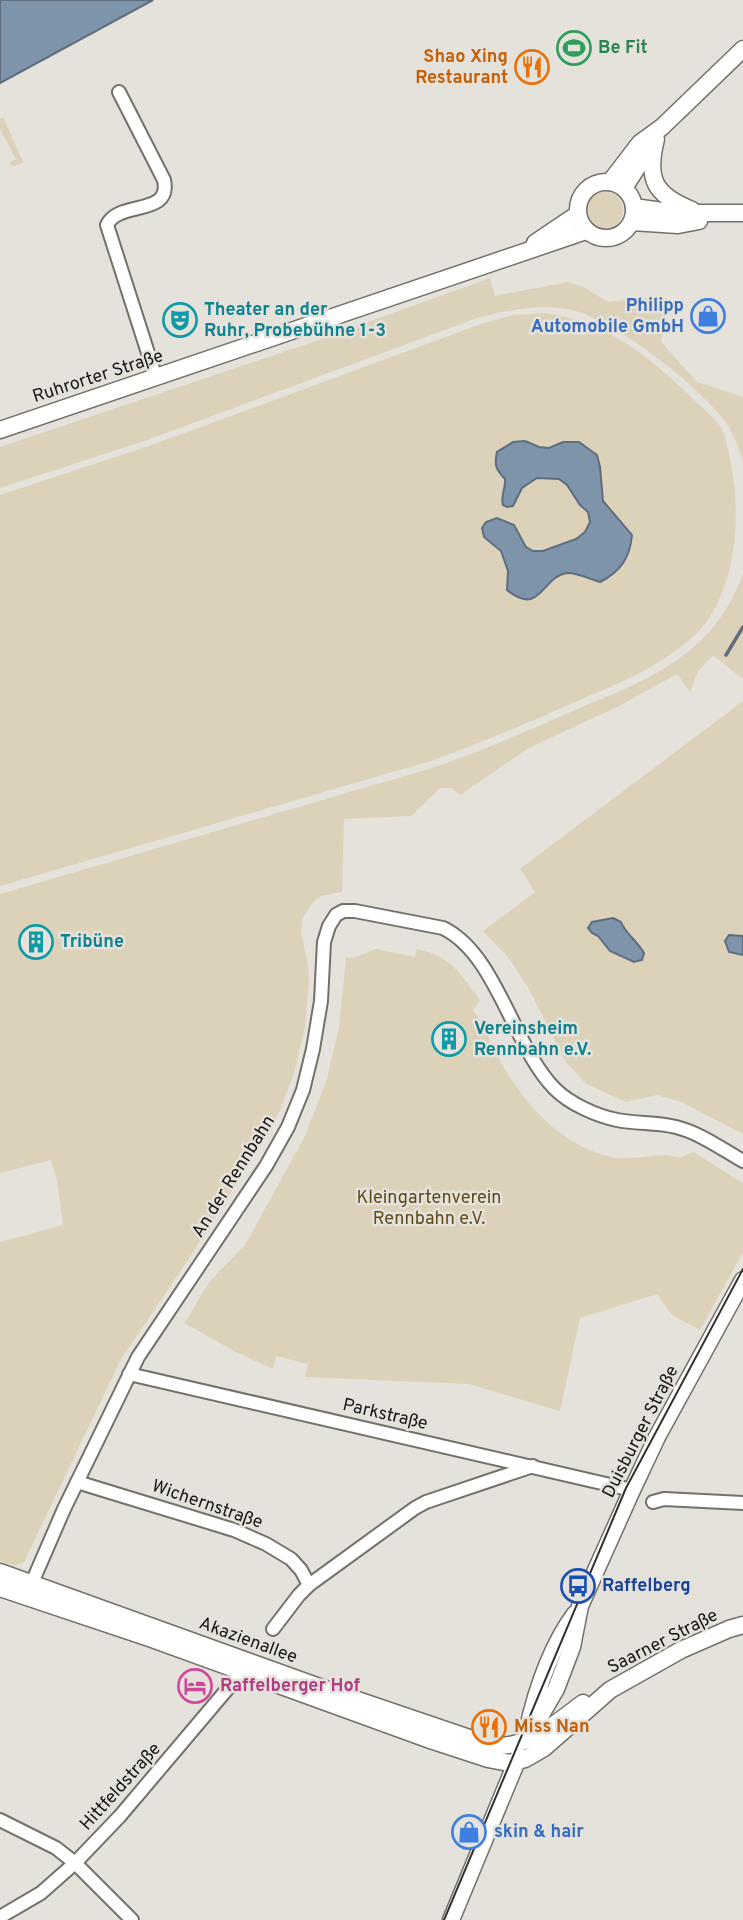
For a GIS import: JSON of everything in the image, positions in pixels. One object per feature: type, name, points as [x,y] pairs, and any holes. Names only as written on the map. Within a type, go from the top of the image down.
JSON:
[{"type":"main road","points":[[633,215],[629,193],[617,185],[638,162],[652,136],[743,49]]},
{"type":"main road","points":[[652,136],[651,167],[656,185],[673,203],[700,213]]},
{"type":"main road","name":"Ruhrorter Straße","points":[[525,250],[578,214],[578,206],[584,192],[596,183],[617,185]]},
{"type":"main road","points":[[633,215],[740,213]]},
{"type":"main road","points":[[633,215],[678,225],[740,213]]},
{"type":"main road","points":[[578,214],[586,231]]},
{"type":"main road","name":"Ruhrorter Straße","points":[[0,429],[525,250],[586,231],[593,236],[611,238],[620,235],[633,215]]},
{"type":"main road","name":"Duisburger Straße","points":[[451,1920],[524,1742],[535,1696],[558,1643],[580,1606],[657,1437],[743,1280]]},
{"type":"main road","name":"Akazienallee","points":[[0,1572],[29,1590],[245,1667],[476,1742],[504,1746],[524,1742]]},
{"type":"main road","name":"Akazienallee","points":[[0,1588],[29,1590]]},
{"type":"main road","name":"Duisburger Straße","points":[[524,1742],[556,1689],[572,1647],[580,1606]]},
{"type":"main road","name":"Saarner Straße","points":[[516,1762],[544,1748],[601,1697],[681,1650],[743,1625]]},
{"type":"main road","name":"Akazienallee","points":[[245,1667],[445,1745],[488,1759],[516,1762]]},
{"type":"main road","points":[[556,1689],[569,1699],[584,1702]]},
{"type":"main road","name":"Saarner Straße","points":[[524,1742],[584,1702],[601,1697]]},
{"type":"street","points":[[119,92],[164,180],[166,190],[158,201],[114,216],[107,225],[156,378]]},
{"type":"street","name":"An der Rennbahn","points":[[29,1590],[129,1374],[266,1166],[288,1127],[303,1090],[313,1049],[321,1000],[324,942],[336,915],[343,911],[355,911],[422,923],[455,934],[470,949],[497,990],[535,1064],[556,1090],[585,1109],[617,1120],[676,1127],[695,1133],[743,1161]]},
{"type":"street","name":"Parkstraße","points":[[129,1374],[632,1490]]},
{"type":"street","points":[[273,1629],[309,1585],[426,1502],[533,1466]]},
{"type":"street","name":"Wichernstraße","points":[[77,1482],[234,1530],[266,1544],[291,1559],[309,1585]]},
{"type":"street","points":[[653,1502],[664,1499],[743,1503]]},
{"type":"street","name":"Hittfeldstraße","points":[[0,1917],[41,1893],[75,1863],[120,1816],[245,1667]]},
{"type":"street","points":[[0,1820],[56,1848],[75,1863],[132,1920]]},
{"type":"green space","points":[[3,117],[23,162],[15,166],[9,163],[16,159],[0,129],[0,119]]},
{"type":"green space","points":[[605,192],[618,197],[623,210],[618,223],[605,228],[592,223],[587,210],[592,197]]},
{"type":"green space","points":[[490,278],[495,296],[568,282],[585,288],[608,302],[657,297],[671,299],[661,342],[697,382],[743,397],[743,462],[729,427],[717,412],[658,358],[591,317],[572,310],[536,307],[477,318],[147,440],[0,488],[0,447],[310,343]]},
{"type":"green space","points":[[545,313],[588,324],[626,343],[677,383],[722,429],[733,478],[735,533],[725,586],[714,610],[700,630],[670,655],[621,682],[431,761],[0,886],[0,495],[149,446],[478,325],[513,315]]},
{"type":"green space","points":[[743,574],[743,679],[713,655],[698,671],[690,692],[677,674],[619,706],[527,749],[460,795],[452,788],[440,788],[411,816],[344,819],[342,892],[321,896],[314,901],[302,919],[301,932],[309,982],[305,1027],[294,1073],[281,1108],[268,1135],[121,1359],[24,1562],[15,1566],[0,1561],[0,1242],[63,1225],[57,1180],[51,1160],[0,1173],[0,894],[432,768],[611,695],[646,679],[694,647],[724,613]]},
{"type":"green space","points":[[743,701],[743,1134],[681,1102],[657,1095],[626,1102],[586,1084],[566,1062],[528,987],[508,957],[483,931],[535,892],[520,869]]},
{"type":"green space","name":"Kleingartenverein Rennbahn e.V.","points":[[376,949],[415,957],[417,949],[447,961],[480,1001],[473,1010],[518,1090],[544,1119],[575,1143],[592,1151],[620,1158],[680,1158],[693,1152],[743,1183],[743,1252],[700,1330],[672,1315],[657,1294],[580,1318],[560,1411],[469,1384],[305,1377],[308,1364],[276,1356],[273,1369],[184,1323],[211,1280],[245,1245],[304,1138],[326,1082],[339,1028],[346,957],[353,958]]},
{"type":"water","points":[[0,0],[153,0],[0,83]]},
{"type":"water","points":[[525,441],[549,448],[563,442],[579,442],[597,455],[603,501],[632,535],[629,551],[618,569],[600,582],[568,573],[559,575],[540,593],[527,599],[507,590],[508,571],[501,551],[484,537],[482,528],[486,522],[497,518],[514,525],[526,547],[533,551],[543,551],[576,539],[585,532],[590,522],[588,512],[559,479],[537,478],[522,488],[513,506],[503,505],[505,479],[496,467],[497,452],[513,442]]},
{"type":"water","points":[[613,918],[621,922],[644,953],[642,960],[634,962],[610,951],[588,928],[592,922]]},
{"type":"water","points":[[729,935],[743,936],[743,955],[729,952],[725,941]]},
{"type":"waterway","points":[[726,655],[743,627]]},
{"type":"tram line","points":[[444,1920],[626,1488],[743,1269]]},
{"type":"place","name":"Be Fit","points":[[574,48]]},
{"type":"place","name":"Shao Xing Restaurant","points":[[532,67]]},
{"type":"place","name":"Philipp Automobile GmbH","points":[[708,316]]},
{"type":"place","name":"Theater an der Ruhr, Probebühne 1-3","points":[[180,320]]},
{"type":"place","name":"Tribüne","points":[[36,942]]},
{"type":"place","name":"Vereinsheim Rennbahn e.V.","points":[[449,1039]]},
{"type":"place","name":"Raffelberg","points":[[578,1586]]},
{"type":"place","name":"Raffelberger Hof","points":[[195,1686]]},
{"type":"place","name":"Miss Nan","points":[[489,1727]]},
{"type":"place","name":"skin & hair","points":[[469,1832]]}]
